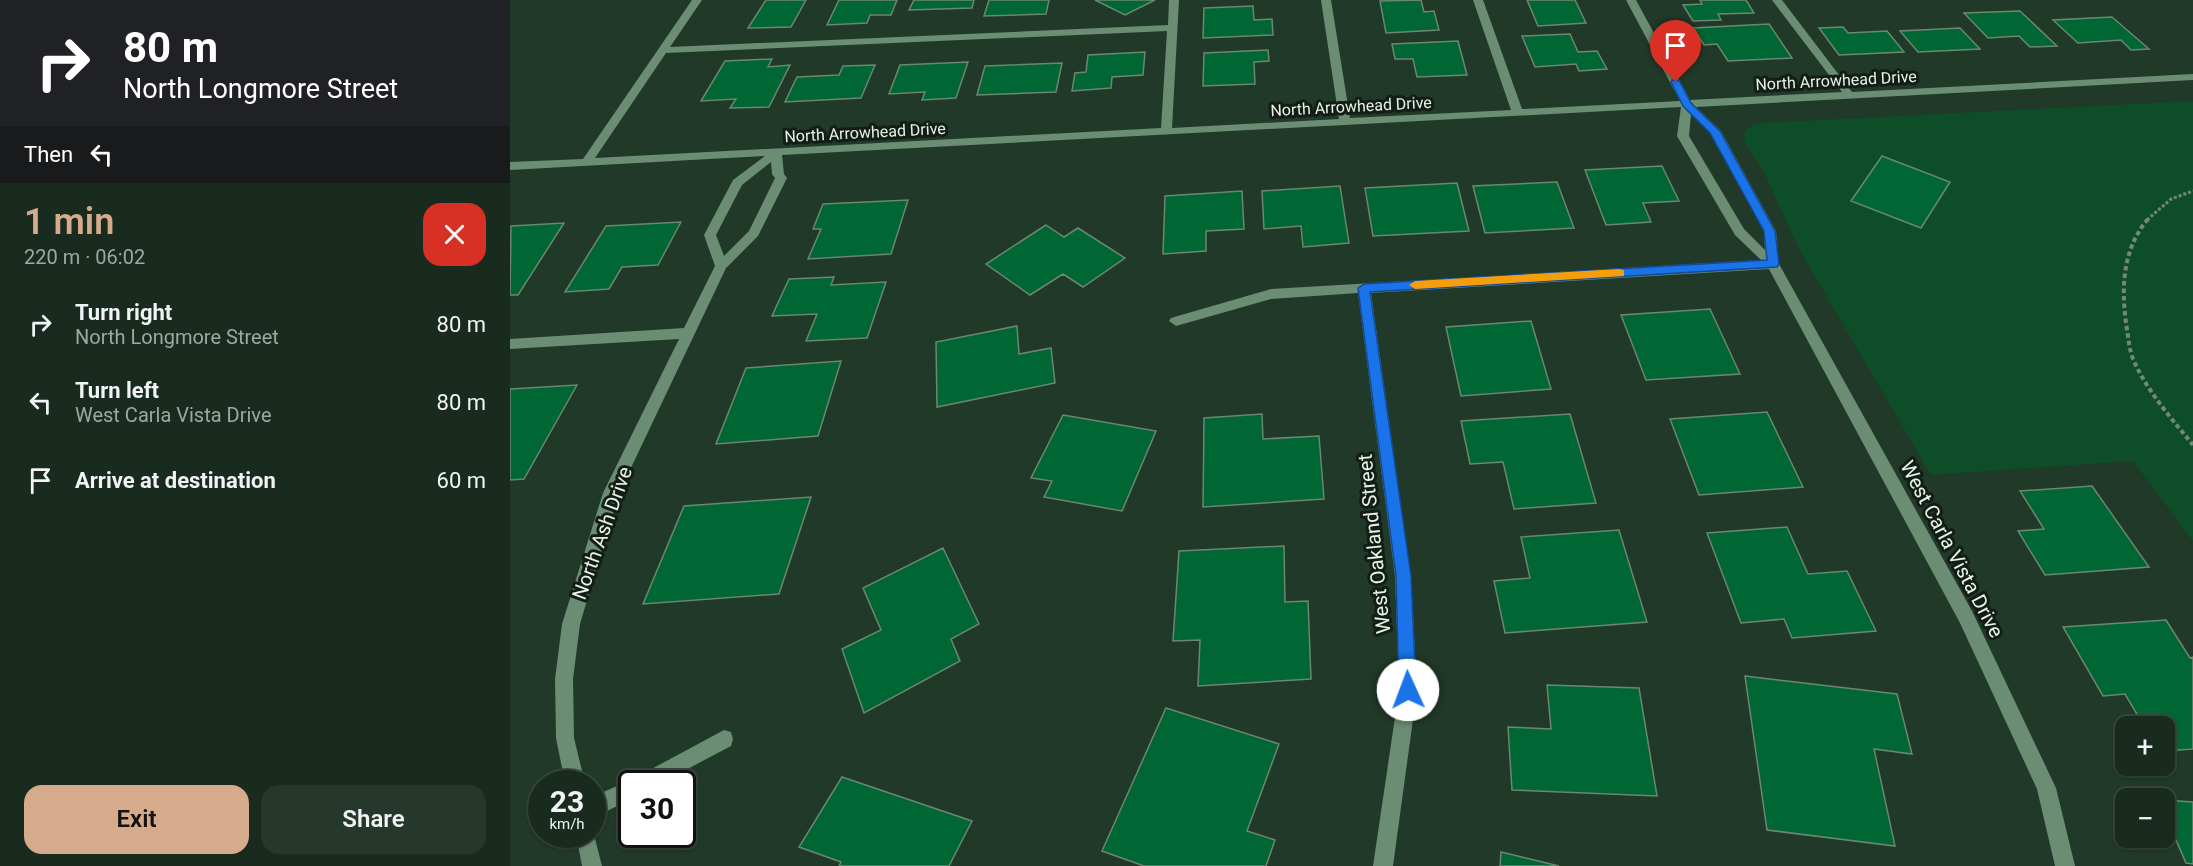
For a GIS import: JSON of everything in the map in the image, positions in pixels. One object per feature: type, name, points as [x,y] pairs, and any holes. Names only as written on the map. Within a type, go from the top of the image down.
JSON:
[{"type":"street","points":[[586,162],[697,0]]},
{"type":"street","points":[[1166,132],[1174,0]]},
{"type":"street","points":[[1326,0],[1345,122]]},
{"type":"street","points":[[1478,0],[1518,113]]},
{"type":"street","name":"West Carla Vista Drive","points":[[1631,0],[1687,104],[1714,131],[1770,231],[1773,264]]},
{"type":"street","points":[[1777,0],[1850,96]]},
{"type":"street","points":[[662,50],[1173,28]]},
{"type":"street","name":"North Arrowhead Drive","points":[[510,166],[2193,77]]},
{"type":"street","name":"West Carla Vista Drive","points":[[1687,104],[1683,136],[1739,232],[1773,264],[1966,616],[2046,788],[2065,866]]},
{"type":"street","points":[[721,266],[710,235],[737,183],[776,153]]},
{"type":"street","name":"North Ash Drive","points":[[572,770],[565,738],[564,680],[571,624],[611,493],[721,266],[754,233],[759,224],[781,178],[778,174],[776,153]]},
{"type":"street","points":[[1176,321],[1271,294],[1773,264]]},
{"type":"street","name":"West Oakland Street","points":[[1364,288],[1403,576],[1408,690],[1383,866]]},
{"type":"street","points":[[510,344],[689,333]]},
{"type":"street","points":[[666,770],[724,739]]},
{"type":"street","points":[[589,848],[592,866]]},
{"type":"path","points":[[2193,191],[2177,195],[2153,211],[2139,227],[2125,265],[2122,309],[2132,358],[2158,401],[2193,445]]},
{"type":"green space","points":[[2193,101],[2193,541],[2133,461],[1931,475],[1799,249],[1763,170],[1744,141],[1745,131],[1751,126],[1762,123]]},
{"type":"building","points":[[766,0],[806,0],[791,27],[748,28]]},
{"type":"building","points":[[839,0],[897,0],[891,15],[870,15],[867,23],[827,25]]},
{"type":"building","points":[[914,0],[974,0],[972,8],[909,10]]},
{"type":"building","points":[[989,0],[1049,0],[1046,14],[984,16]]},
{"type":"building","points":[[1095,0],[1155,0],[1125,15]]},
{"type":"building","points":[[1421,0],[1424,12],[1434,11],[1439,30],[1386,33],[1380,1]]},
{"type":"building","points":[[1527,0],[1575,0],[1586,23],[1538,26]]},
{"type":"building","points":[[1700,0],[1746,0],[1754,13],[1718,14],[1721,20],[1693,21],[1683,5],[1702,4]]},
{"type":"building","points":[[1253,6],[1254,20],[1272,19],[1273,35],[1203,38],[1204,8]]},
{"type":"building","points":[[2020,11],[2057,46],[2030,47],[2019,36],[1988,38],[1964,13]]},
{"type":"building","points":[[2112,17],[2149,49],[2131,50],[2121,40],[2078,43],[2053,20]]},
{"type":"building","points":[[1769,24],[1792,58],[1728,61],[1717,44],[1704,45],[1693,28]]},
{"type":"building","points":[[1843,27],[1848,33],[1887,31],[1904,52],[1839,55],[1819,28]]},
{"type":"building","points":[[1960,28],[1980,49],[1918,52],[1900,31]]},
{"type":"building","points":[[1570,34],[1578,52],[1597,51],[1607,69],[1579,71],[1576,64],[1535,67],[1522,36]]},
{"type":"building","points":[[1458,41],[1467,75],[1417,77],[1413,59],[1395,59],[1392,44]]},
{"type":"building","points":[[1268,50],[1269,61],[1254,62],[1255,84],[1203,86],[1204,53]]},
{"type":"building","points":[[1145,52],[1143,75],[1112,77],[1111,88],[1072,91],[1075,73],[1086,72],[1088,55]]},
{"type":"building","points":[[772,59],[768,67],[790,65],[769,107],[730,108],[736,99],[701,101],[725,61]]},
{"type":"building","points":[[968,62],[956,98],[922,100],[925,92],[889,94],[900,65]]},
{"type":"building","points":[[1062,63],[1056,92],[977,95],[985,66]]},
{"type":"building","points":[[875,65],[861,98],[785,102],[797,77],[839,75],[843,66]]},
{"type":"building","points":[[1882,156],[1950,182],[1921,228],[1851,201]]},
{"type":"building","points":[[1662,166],[1679,201],[1643,203],[1651,222],[1606,225],[1585,170]]},
{"type":"building","points":[[1557,182],[1574,228],[1485,233],[1473,186]]},
{"type":"building","points":[[1457,183],[1469,231],[1373,236],[1365,188]]},
{"type":"building","points":[[1340,186],[1349,243],[1303,247],[1301,226],[1264,229],[1262,191]]},
{"type":"building","points":[[1242,191],[1244,229],[1206,231],[1206,251],[1163,254],[1165,196]]},
{"type":"building","points":[[908,200],[891,254],[808,259],[821,229],[813,229],[823,204]]},
{"type":"building","points":[[681,222],[658,265],[622,267],[609,289],[565,292],[606,226]]},
{"type":"building","points":[[564,223],[518,295],[510,295],[511,226]]},
{"type":"building","points":[[1046,225],[1064,237],[1078,228],[1125,258],[1083,287],[1063,274],[1030,295],[986,264]]},
{"type":"building","points":[[834,277],[831,285],[886,282],[867,338],[806,341],[817,314],[772,316],[789,279]]},
{"type":"building","points":[[1710,309],[1740,374],[1646,380],[1621,315]]},
{"type":"building","points":[[1531,321],[1551,389],[1461,396],[1446,327]]},
{"type":"building","points":[[1017,326],[1019,354],[1051,348],[1055,383],[937,407],[936,342]]},
{"type":"building","points":[[841,361],[818,436],[716,444],[746,368]]},
{"type":"building","points":[[577,385],[524,479],[510,480],[510,389]]},
{"type":"building","points":[[1767,412],[1803,487],[1699,495],[1670,419]]},
{"type":"building","points":[[1262,414],[1263,439],[1319,436],[1324,499],[1203,507],[1204,418]]},
{"type":"building","points":[[1570,414],[1596,503],[1514,509],[1503,462],[1470,464],[1461,421]]},
{"type":"building","points":[[1063,415],[1156,431],[1122,511],[1044,497],[1052,481],[1031,478]]},
{"type":"building","points":[[2092,486],[2149,567],[2045,575],[2018,531],[2044,529],[2020,491]]},
{"type":"building","points":[[811,497],[779,594],[643,604],[684,506]]},
{"type":"building","points":[[1787,527],[1808,574],[1847,571],[1876,631],[1792,638],[1784,619],[1741,623],[1707,533]]},
{"type":"building","points":[[1619,530],[1647,622],[1505,633],[1494,581],[1530,578],[1521,537]]},
{"type":"building","points":[[1284,546],[1285,602],[1308,601],[1311,679],[1198,686],[1200,640],[1173,641],[1179,551]]},
{"type":"building","points":[[943,548],[979,624],[951,639],[960,661],[864,713],[842,649],[881,630],[863,588]]},
{"type":"building","points":[[2166,620],[2190,658],[2193,657],[2193,749],[2175,750],[2175,716],[2138,716],[2125,694],[2103,696],[2063,627]]},
{"type":"building","points":[[1745,676],[1897,694],[1912,754],[1874,749],[1895,846],[1767,830]]},
{"type":"building","points":[[1547,685],[1639,688],[1657,796],[1512,790],[1508,727],[1551,729]]},
{"type":"building","points":[[1166,708],[1279,744],[1247,831],[1275,840],[1266,866],[1144,866],[1102,851]]},
{"type":"building","points":[[842,777],[972,821],[949,866],[839,866],[841,862],[799,847]]},
{"type":"building","points":[[2175,801],[2193,802],[2193,864],[2186,863],[2175,838]]},
{"type":"building","points":[[1501,852],[1559,866],[1500,866]]},
{"type":"slow traffic","points":[[1415,285],[1619,273]]},
{"type":"route","points":[[1408,690],[1403,576],[1364,288],[1773,264],[1770,231],[1714,131],[1687,104],[1676,82]]}]
